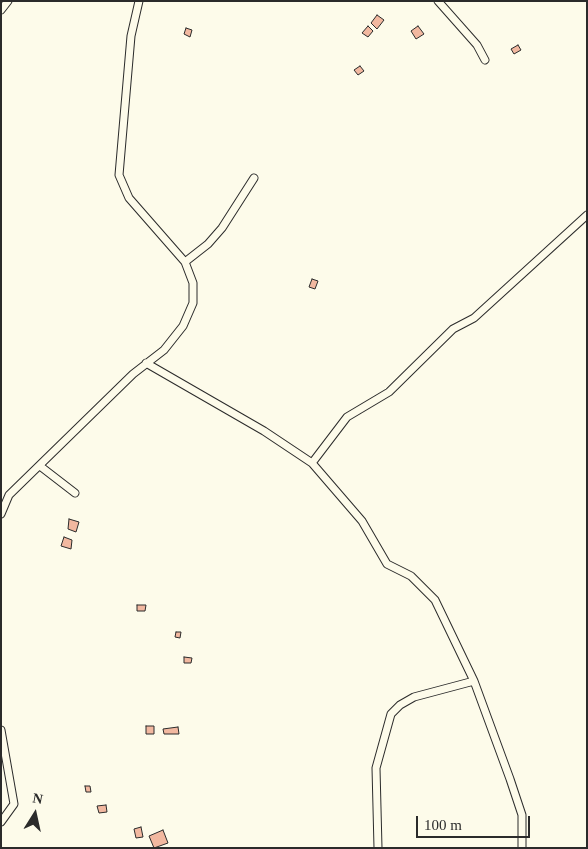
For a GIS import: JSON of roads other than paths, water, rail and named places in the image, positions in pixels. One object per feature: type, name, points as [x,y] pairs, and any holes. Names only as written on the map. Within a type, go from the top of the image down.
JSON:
[{"type":"street","points":[[1,10],[8,1]]},
{"type":"street","points":[[1,514],[9,495],[146,363],[164,350],[190,314],[194,293],[185,262],[129,198],[119,175],[131,36],[139,1]]},
{"type":"street","points":[[438,1],[477,46],[484,60]]},
{"type":"street","points":[[185,262],[208,244],[222,228],[254,178]]},
{"type":"street","points":[[312,463],[347,417],[389,392],[453,329],[474,318],[587,214]]},
{"type":"street","points":[[146,363],[264,431],[312,463],[362,520],[387,564],[411,576],[435,600],[474,682],[522,815],[522,848]]},
{"type":"street","points":[[40,466],[75,493]]},
{"type":"street","points":[[378,848],[376,768],[391,714],[400,705],[414,697],[474,682]]},
{"type":"street","points":[[1,730],[14,804],[1,822]]}]
